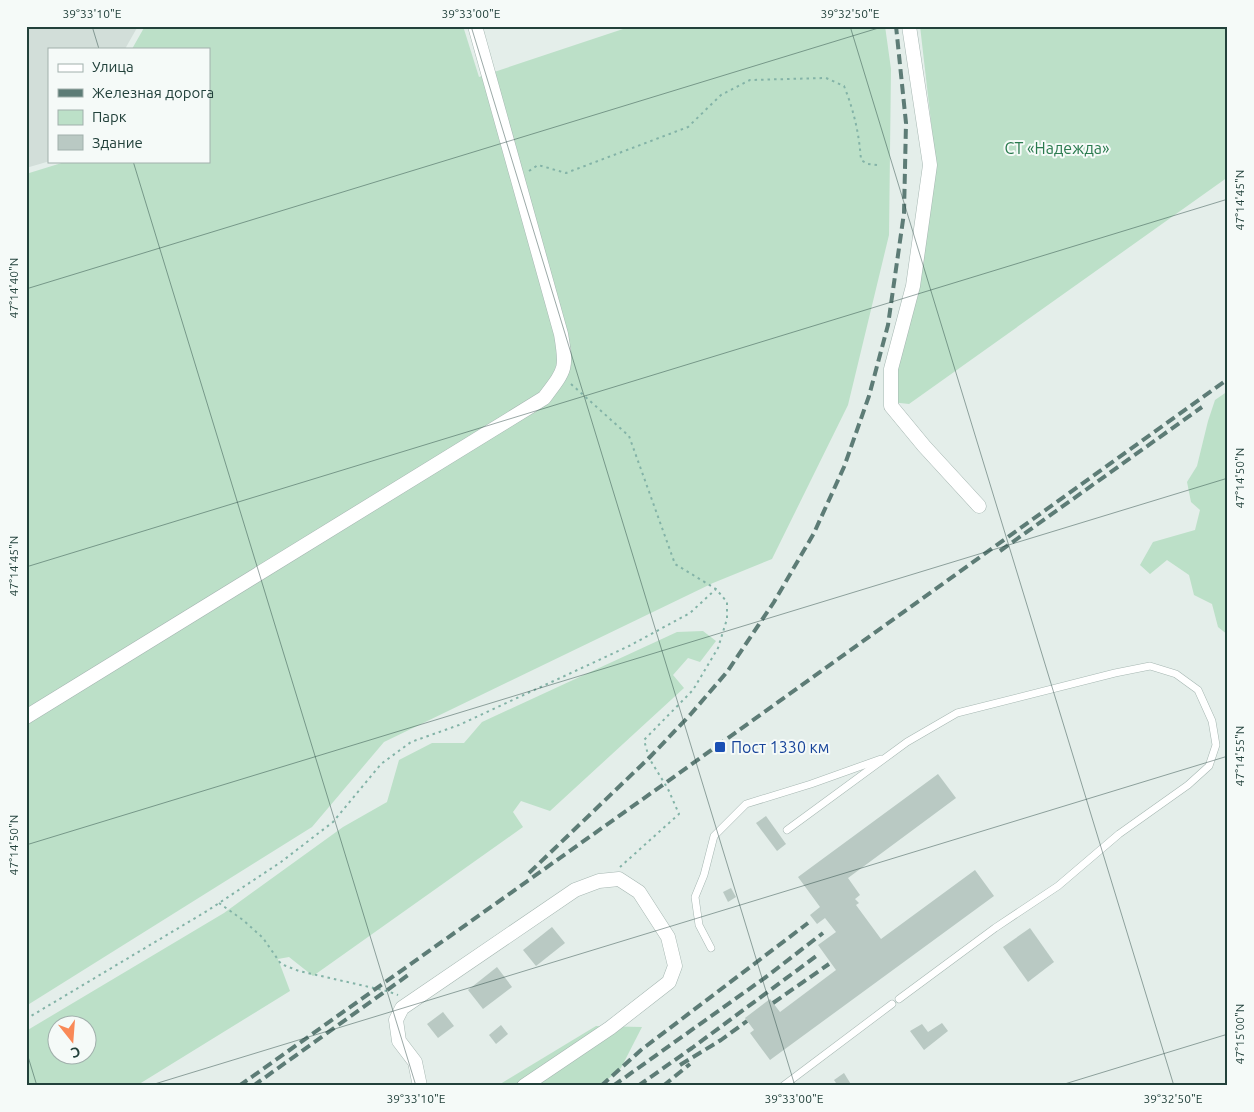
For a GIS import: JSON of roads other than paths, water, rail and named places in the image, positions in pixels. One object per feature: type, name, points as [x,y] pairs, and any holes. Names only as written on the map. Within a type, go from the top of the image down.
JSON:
[{"type":"street","points":[[26,717],[544,398],[562,375],[565,359],[561,334],[475,26]]},
{"type":"street","points":[[909,26],[930,165],[913,286],[891,369],[891,406],[924,446],[980,506]]},
{"type":"street","points":[[420,1086],[415,1062],[399,1041],[396,1020],[402,1008],[575,890],[599,881],[619,879],[639,892],[668,937],[676,966],[669,982],[610,1028],[524,1086]]},
{"type":"lane","points":[[788,830],[907,742],[957,713],[1150,666],[1176,674],[1198,690],[1212,721],[1216,744],[1209,766],[1188,785],[1119,834],[1058,886],[995,928],[899,999]]},
{"type":"lane","points":[[711,948],[699,925],[695,897],[704,875],[714,836],[746,804],[811,784],[889,756]]},
{"type":"lane","points":[[783,1086],[892,1004]]},
{"type":"railway","points":[[529,873],[649,758],[727,672],[774,602],[814,533],[844,467],[869,396],[888,325],[904,213],[906,123],[896,26]]},
{"type":"railway","points":[[239,1086],[1228,379]]},
{"type":"railway","points":[[1000,551],[1202,407]]},
{"type":"railway","points":[[601,1086],[641,1050],[808,923]]},
{"type":"railway","points":[[613,1086],[766,977],[823,933]]},
{"type":"railway","points":[[638,1086],[819,954]]},
{"type":"railway","points":[[773,1003],[829,964]]},
{"type":"railway","points":[[253,1086],[411,973]]},
{"type":"railway","points":[[680,1065],[721,1040],[747,1021]]},
{"type":"railway","points":[[663,1086],[690,1064]]},
{"type":"place","name":"Пост 1330 км","points":[[720,747]]},
{"type":"park label","name":"СТ «Надежда»","points":[[1057,148]]}]
